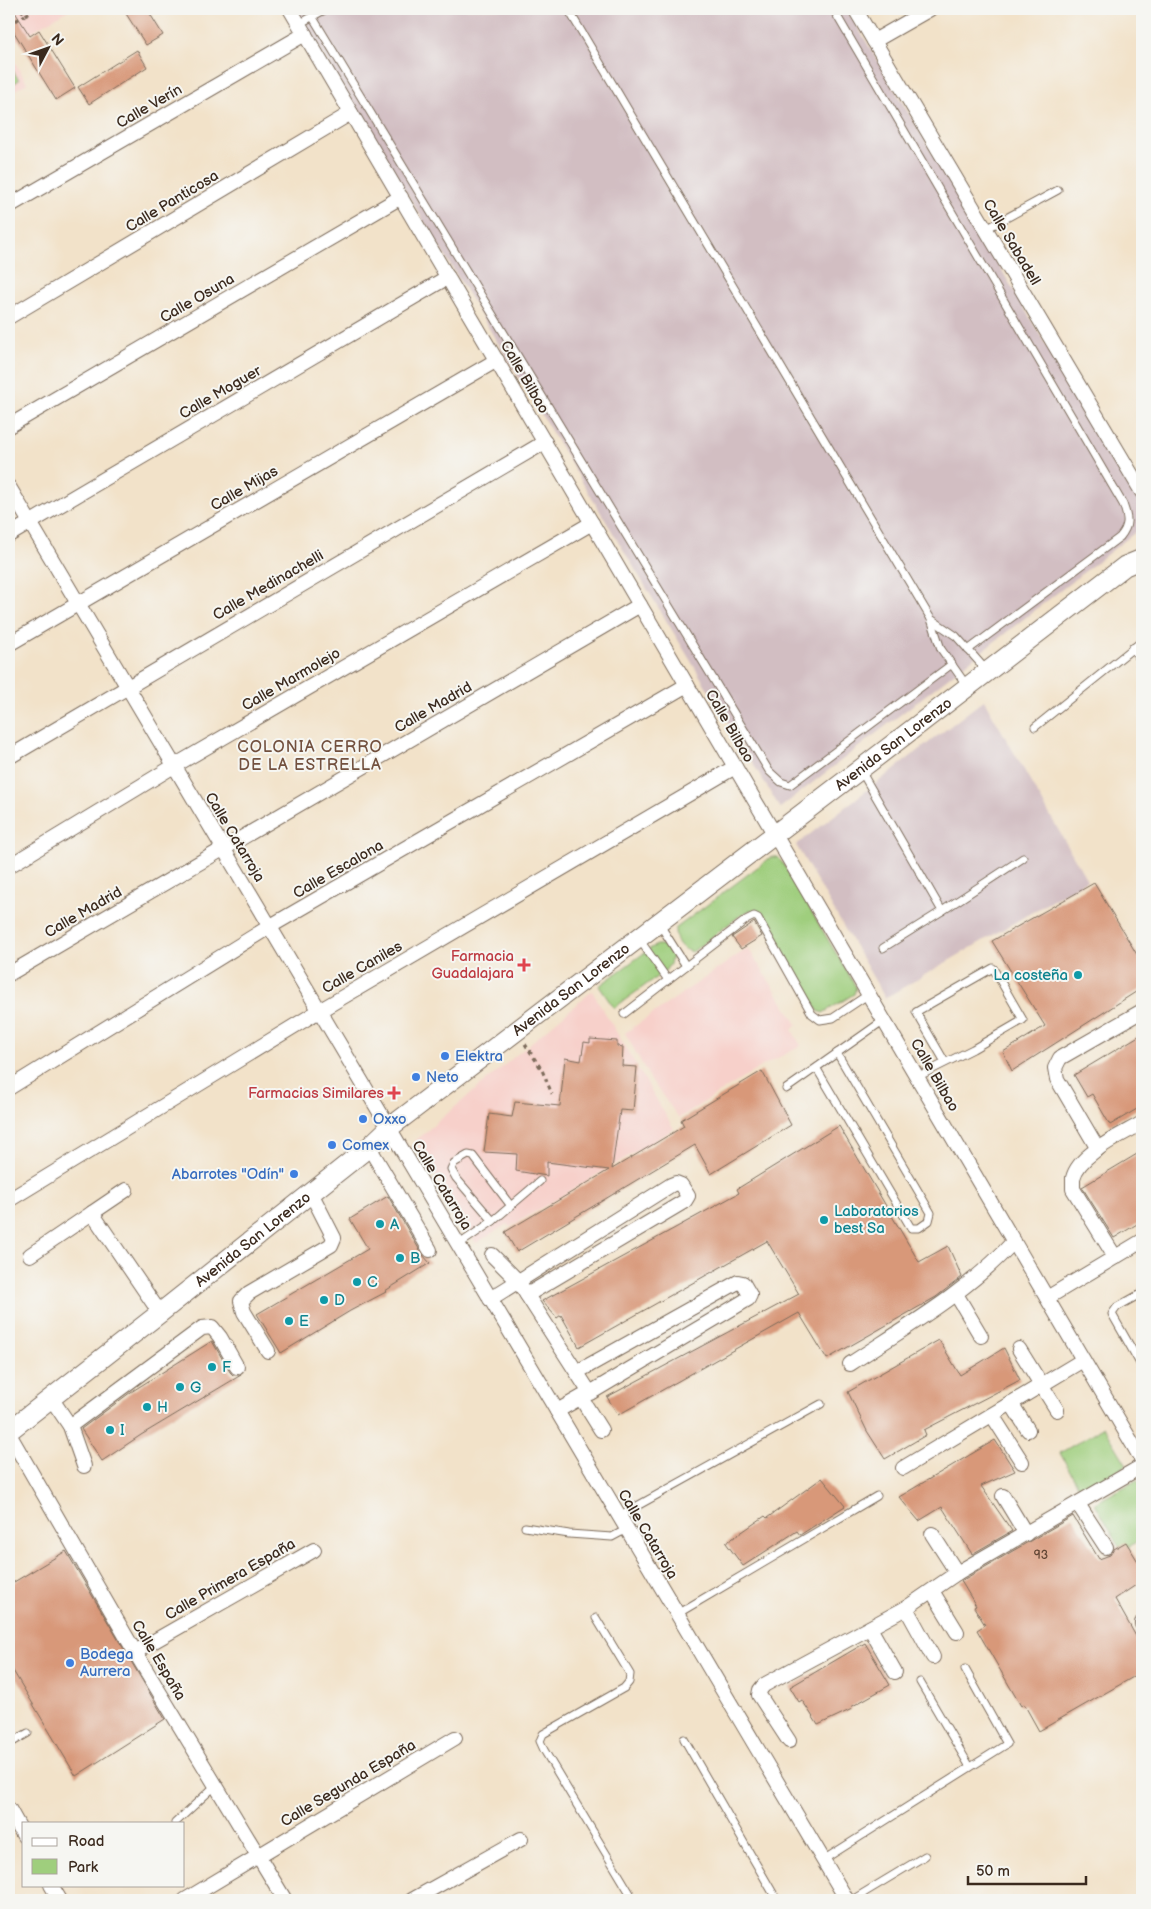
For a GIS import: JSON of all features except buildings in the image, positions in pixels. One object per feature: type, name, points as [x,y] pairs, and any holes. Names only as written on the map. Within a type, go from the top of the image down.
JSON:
[{"type":"main road","name":"Avenida San Lorenzo","points":[[9,1433],[160,1314],[389,1128],[658,922],[861,771],[1124,566],[1142,559]]},
{"type":"street","name":"Calle Bilbao","points":[[290,9],[1142,1460]]},
{"type":"street","name":"Calle Sabadell","points":[[855,9],[1142,492]]},
{"type":"street","points":[[874,41],[930,9]]},
{"type":"street","name":"Calle Verín","points":[[9,206],[302,29]]},
{"type":"street","name":"Calle Panticosa","points":[[9,317],[351,113]]},
{"type":"street","name":"Calle Osuna","points":[[9,426],[401,197]]},
{"type":"street","name":"Calle Moguer","points":[[9,536],[448,277]]},
{"type":"street","name":"Calle Mijas","points":[[9,644],[497,360]]},
{"type":"street","name":"Calle Medinachelli","points":[[9,757],[545,442]]},
{"type":"street","name":"Calle Catarroja","points":[[9,487],[847,1900]]},
{"type":"street","name":"Calle Marmolejo","points":[[9,866],[174,766],[592,523]]},
{"type":"street","name":"Calle Madrid","points":[[9,974],[640,605]]},
{"type":"street","name":"Calle Escalona","points":[[9,1088],[270,927],[687,685]]},
{"type":"street","name":"Calle Caniles","points":[[9,1200],[319,1011],[735,766]]},
{"type":"street","points":[[1098,1149],[1057,1079],[1055,1068],[1060,1058],[1142,1011]]},
{"type":"street","points":[[1115,1257],[1073,1189],[1074,1176],[1080,1164],[1098,1149],[1142,1123]]},
{"type":"street","points":[[369,1146],[430,1250]]},
{"type":"street","points":[[490,1299],[676,1183],[681,1185],[688,1196],[685,1201],[528,1295]]},
{"type":"street","points":[[30,1255],[126,1190]]},
{"type":"street","points":[[268,1351],[244,1312],[241,1301],[249,1293],[331,1245],[334,1238],[310,1193]]},
{"type":"street","points":[[92,1213],[160,1314]]},
{"type":"street","points":[[850,1364],[956,1294],[1003,1254],[1014,1241]]},
{"type":"street","points":[[1047,1298],[1142,1241]]},
{"type":"street","points":[[492,1255],[518,1281],[577,1372],[601,1430]]},
{"type":"street","points":[[557,1411],[748,1300],[750,1295],[743,1283],[738,1282],[577,1372]]},
{"type":"street","points":[[956,1294],[981,1336]]},
{"type":"street","points":[[70,1426],[202,1328],[212,1328],[220,1337],[237,1367]]},
{"type":"street","points":[[1019,1349],[1056,1410]]},
{"type":"street","points":[[903,1468],[1083,1360]]},
{"type":"street","points":[[51,1398],[70,1426],[84,1466]]},
{"type":"street","points":[[1011,1403],[1028,1430]]},
{"type":"street","points":[[992,1415],[1022,1462]]},
{"type":"street","name":"Calle España","points":[[9,1433],[135,1652],[285,1900]]},
{"type":"street","points":[[789,1741],[759,1695],[764,1685],[906,1608],[957,1573],[1142,1466]]},
{"type":"street","points":[[1003,1496],[1026,1534]]},
{"type":"street","points":[[1078,1504],[1106,1547]]},
{"type":"street","points":[[932,1534],[957,1573]]},
{"type":"street","name":"Calle Primera España","points":[[135,1652],[314,1550]]},
{"type":"street","points":[[932,1591],[957,1632]]},
{"type":"street","points":[[906,1608],[933,1657]]},
{"type":"street","points":[[870,1628],[895,1672]]},
{"type":"street","name":"Calle Segunda España","points":[[185,1900],[455,1738]]},
{"type":"street","points":[[9,1809],[22,1832]]},
{"type":"street","points":[[412,1900],[521,1839]]},
{"type":"street","points":[[52,1886],[60,1900]]},
{"type":"lane","points":[[302,29],[312,16],[326,9]]},
{"type":"lane","points":[[568,9],[931,619],[941,649],[968,687]]},
{"type":"lane","points":[[833,9],[1123,504],[1128,519],[1126,530],[1120,537],[968,650]]},
{"type":"lane","points":[[312,16],[759,754],[781,782],[790,786],[952,664]]},
{"type":"lane","points":[[986,230],[1058,190]]},
{"type":"lane","points":[[931,619],[956,636],[988,672]]},
{"type":"lane","points":[[1035,727],[1142,641]]},
{"type":"lane","points":[[1132,648],[1142,662]]},
{"type":"lane","points":[[861,771],[942,911]]},
{"type":"lane","points":[[883,948],[1023,858]]},
{"type":"lane","points":[[624,1014],[746,920],[754,916],[762,922],[812,1014],[820,1020],[833,1018],[868,994]]},
{"type":"lane","points":[[658,922],[686,966]]},
{"type":"lane","points":[[638,938],[668,980]]},
{"type":"lane","points":[[917,1077],[973,1049],[1024,1020],[993,968],[916,1012],[945,1062]]},
{"type":"lane","points":[[786,1089],[884,1020]]},
{"type":"lane","points":[[817,1068],[911,1228],[919,1228],[929,1221],[931,1213],[837,1053]]},
{"type":"lane","points":[[493,1221],[456,1178],[451,1169],[454,1163],[468,1155],[473,1156],[511,1206]]},
{"type":"lane","points":[[458,1245],[493,1221],[540,1181]]},
{"type":"lane","points":[[1142,1294],[1117,1307],[1112,1314],[1142,1367]]},
{"type":"lane","points":[[619,1516],[821,1404]]},
{"type":"lane","points":[[677,1614],[877,1496]]},
{"type":"lane","points":[[525,1527],[569,1534],[612,1537],[627,1529]]},
{"type":"lane","points":[[596,1618],[630,1674],[629,1682],[624,1688],[543,1734],[540,1741],[634,1900]]},
{"type":"lane","points":[[823,1860],[1007,1744],[965,1669]]},
{"type":"lane","points":[[920,1682],[970,1767]]},
{"type":"lane","points":[[9,1744],[28,1733]]},
{"type":"lane","points":[[684,1739],[777,1900]]},
{"type":"lane","points":[[176,1822],[216,1785]]},
{"type":"lane","points":[[852,1900],[924,1856]]},
{"type":"path","points":[[21,9],[25,15]]},
{"type":"path","points":[[9,25],[36,9]]},
{"type":"path","points":[[515,1032],[527,1046],[542,1070],[552,1094]]},
{"type":"shaded area","points":[[9,9],[70,9],[9,45]]},
{"type":"shaded area","points":[[295,9],[847,9],[1142,507],[1142,527],[780,808]]},
{"type":"shaded area","points":[[9,52],[27,83],[9,94]]},
{"type":"shaded area","points":[[984,700],[1087,880],[885,998],[796,845]]},
{"type":"shaded area","points":[[748,948],[797,1024],[792,1030],[801,1046],[764,1065],[679,1118],[651,1080],[625,1033]]},
{"type":"shaded area","points":[[592,991],[674,1129],[510,1227],[507,1224],[476,1243],[415,1141]]},
{"type":"green space","points":[[9,65],[19,80],[9,87]]},
{"type":"green space","points":[[771,857],[778,857],[785,867],[856,987],[854,994],[823,1013],[818,1011],[760,912],[751,910],[742,914],[692,952],[681,947],[676,937],[675,929]]},
{"type":"green space","points":[[657,945],[664,945],[672,956],[670,964],[665,971],[614,1008],[599,986]]},
{"type":"green space","points":[[1104,1427],[1127,1465],[1081,1491],[1060,1453]]},
{"type":"green space","points":[[1137,1480],[1142,1489],[1142,1538],[1122,1551],[1095,1503]]},
{"type":"place","name":"Farmacia Guadalajara","points":[[524,965]]},
{"type":"place","name":"La costeña","points":[[1078,975]]},
{"type":"place","name":"Elektra","points":[[445,1056]]},
{"type":"place","name":"Neto","points":[[416,1077]]},
{"type":"place","name":"Farmacias Similares","points":[[394,1093]]},
{"type":"place","name":"Oxxo","points":[[363,1119]]},
{"type":"place","name":"Comex","points":[[332,1145]]},
{"type":"place","name":"Abarrotes \"Odín\"","points":[[294,1174]]},
{"type":"place","name":"Laboratorios best Sa","points":[[824,1220]]},
{"type":"place","name":"A","points":[[380,1224]]},
{"type":"place","name":"B","points":[[400,1258]]},
{"type":"place","name":"C","points":[[357,1282]]},
{"type":"place","name":"D","points":[[324,1300]]},
{"type":"place","name":"E","points":[[289,1321]]},
{"type":"place","name":"F","points":[[212,1367]]},
{"type":"place","name":"G","points":[[180,1387]]},
{"type":"place","name":"H","points":[[147,1407]]},
{"type":"place","name":"I","points":[[110,1430]]},
{"type":"place","name":"Bodega Aurrera","points":[[70,1663]]},
{"type":"district","name":"COLONIA CERRO DE LA ESTRELLA","points":[[310,755]]}]
